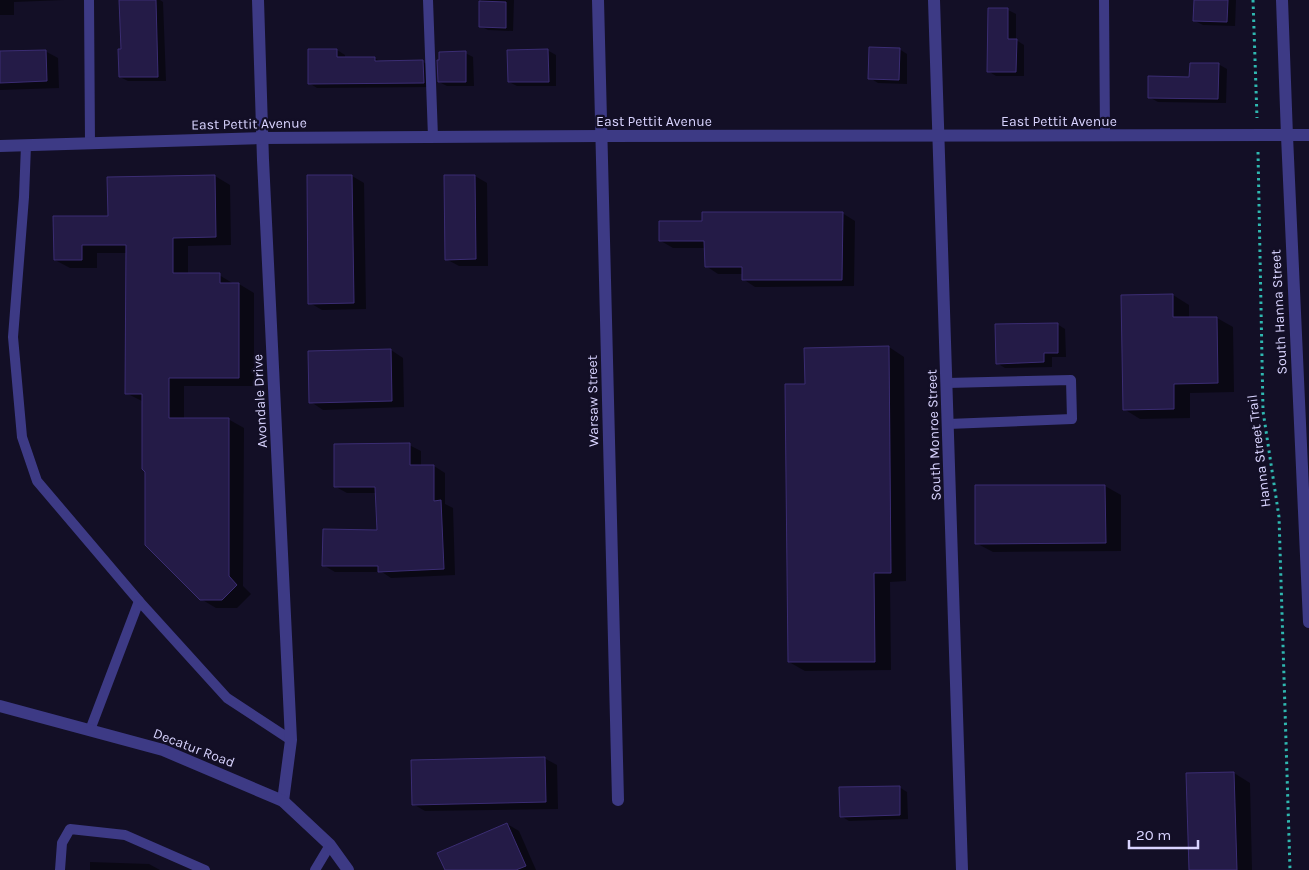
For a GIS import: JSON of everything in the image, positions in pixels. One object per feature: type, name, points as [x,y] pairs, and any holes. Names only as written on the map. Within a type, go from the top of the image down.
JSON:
[{"type":"street","name":"Avondale Drive","points":[[258,0],[262,138],[291,740],[283,801]]},
{"type":"street","name":"Warsaw Street","points":[[598,0],[618,800]]},
{"type":"street","name":"South Monroe Street","points":[[934,0],[940,136],[962,870]]},
{"type":"street","name":"South Hanna Street","points":[[1282,0],[1287,136],[1306,491],[1309,622]]},
{"type":"street","name":"East Pettit Avenue","points":[[0,146],[262,138],[1309,135]]},
{"type":"street","name":"Decatur Road","points":[[0,706],[163,750],[283,801],[330,845],[348,870]]},
{"type":"lane","points":[[89,0],[90,144]]},
{"type":"lane","points":[[428,0],[433,137]]},
{"type":"lane","points":[[1104,0],[1105,136]]},
{"type":"lane","points":[[26,145],[24,197],[13,337],[22,437],[37,481],[139,601],[227,698],[291,740]]},
{"type":"lane","points":[[947,383],[1071,380],[1072,419],[948,424]]},
{"type":"lane","points":[[90,730],[139,601]]},
{"type":"lane","points":[[60,870],[62,843],[70,829],[125,835],[205,870]]},
{"type":"lane","points":[[315,870],[330,845]]},
{"type":"path","name":"Hanna Street Trail","points":[[1253,0],[1258,136],[1263,411],[1279,517],[1290,870]]},
{"type":"building","points":[[119,0],[156,0],[158,77],[119,77],[118,49],[121,49]]},
{"type":"building","points":[[1194,0],[1228,0],[1227,22],[1193,21]]},
{"type":"building","points":[[479,1],[506,2],[506,28],[479,27]]},
{"type":"building","points":[[988,8],[1008,8],[1008,39],[1017,39],[1016,72],[987,72]]},
{"type":"building","points":[[869,47],[900,48],[899,80],[868,79]]},
{"type":"building","points":[[308,49],[337,49],[337,57],[375,57],[375,61],[423,60],[424,83],[308,84]]},
{"type":"building","points":[[548,49],[549,82],[508,82],[507,50]]},
{"type":"building","points":[[46,50],[47,81],[0,83],[0,51]]},
{"type":"building","points":[[466,51],[466,82],[438,82],[437,60],[439,60],[439,52]]},
{"type":"building","points":[[1190,63],[1219,63],[1218,99],[1148,98],[1148,76],[1189,77]]},
{"type":"building","points":[[215,175],[216,237],[173,238],[173,273],[220,273],[220,283],[239,283],[239,378],[169,378],[169,418],[229,418],[229,576],[237,585],[222,600],[200,600],[145,545],[142,394],[125,394],[126,245],[82,245],[82,260],[54,260],[53,216],[108,216],[107,177]]},
{"type":"building","points":[[307,175],[352,175],[354,303],[308,304]]},
{"type":"building","points":[[444,175],[475,175],[476,259],[445,260]]},
{"type":"building","points":[[702,212],[843,212],[842,280],[742,280],[742,267],[705,267],[704,241],[659,241],[659,221],[702,221]]},
{"type":"building","points":[[1173,294],[1173,317],[1217,317],[1218,383],[1174,384],[1174,409],[1123,410],[1121,295]]},
{"type":"building","points":[[1058,323],[1058,353],[1044,353],[1044,362],[996,364],[995,324]]},
{"type":"building","points":[[889,346],[891,573],[874,573],[875,662],[788,662],[785,384],[805,384],[804,348]]},
{"type":"building","points":[[391,349],[392,401],[309,403],[308,351]]},
{"type":"building","points":[[410,443],[410,465],[434,465],[434,501],[441,500],[444,569],[378,572],[378,566],[322,566],[323,529],[377,530],[375,487],[334,487],[334,444]]},
{"type":"building","points":[[975,485],[1105,485],[1106,543],[975,544]]},
{"type":"building","points":[[545,757],[546,802],[412,805],[411,760]]},
{"type":"building","points":[[1234,772],[1237,870],[1189,870],[1186,773]]},
{"type":"building","points":[[900,786],[900,815],[840,817],[839,787]]},
{"type":"building","points":[[507,823],[526,866],[516,870],[445,870],[437,853]]}]
